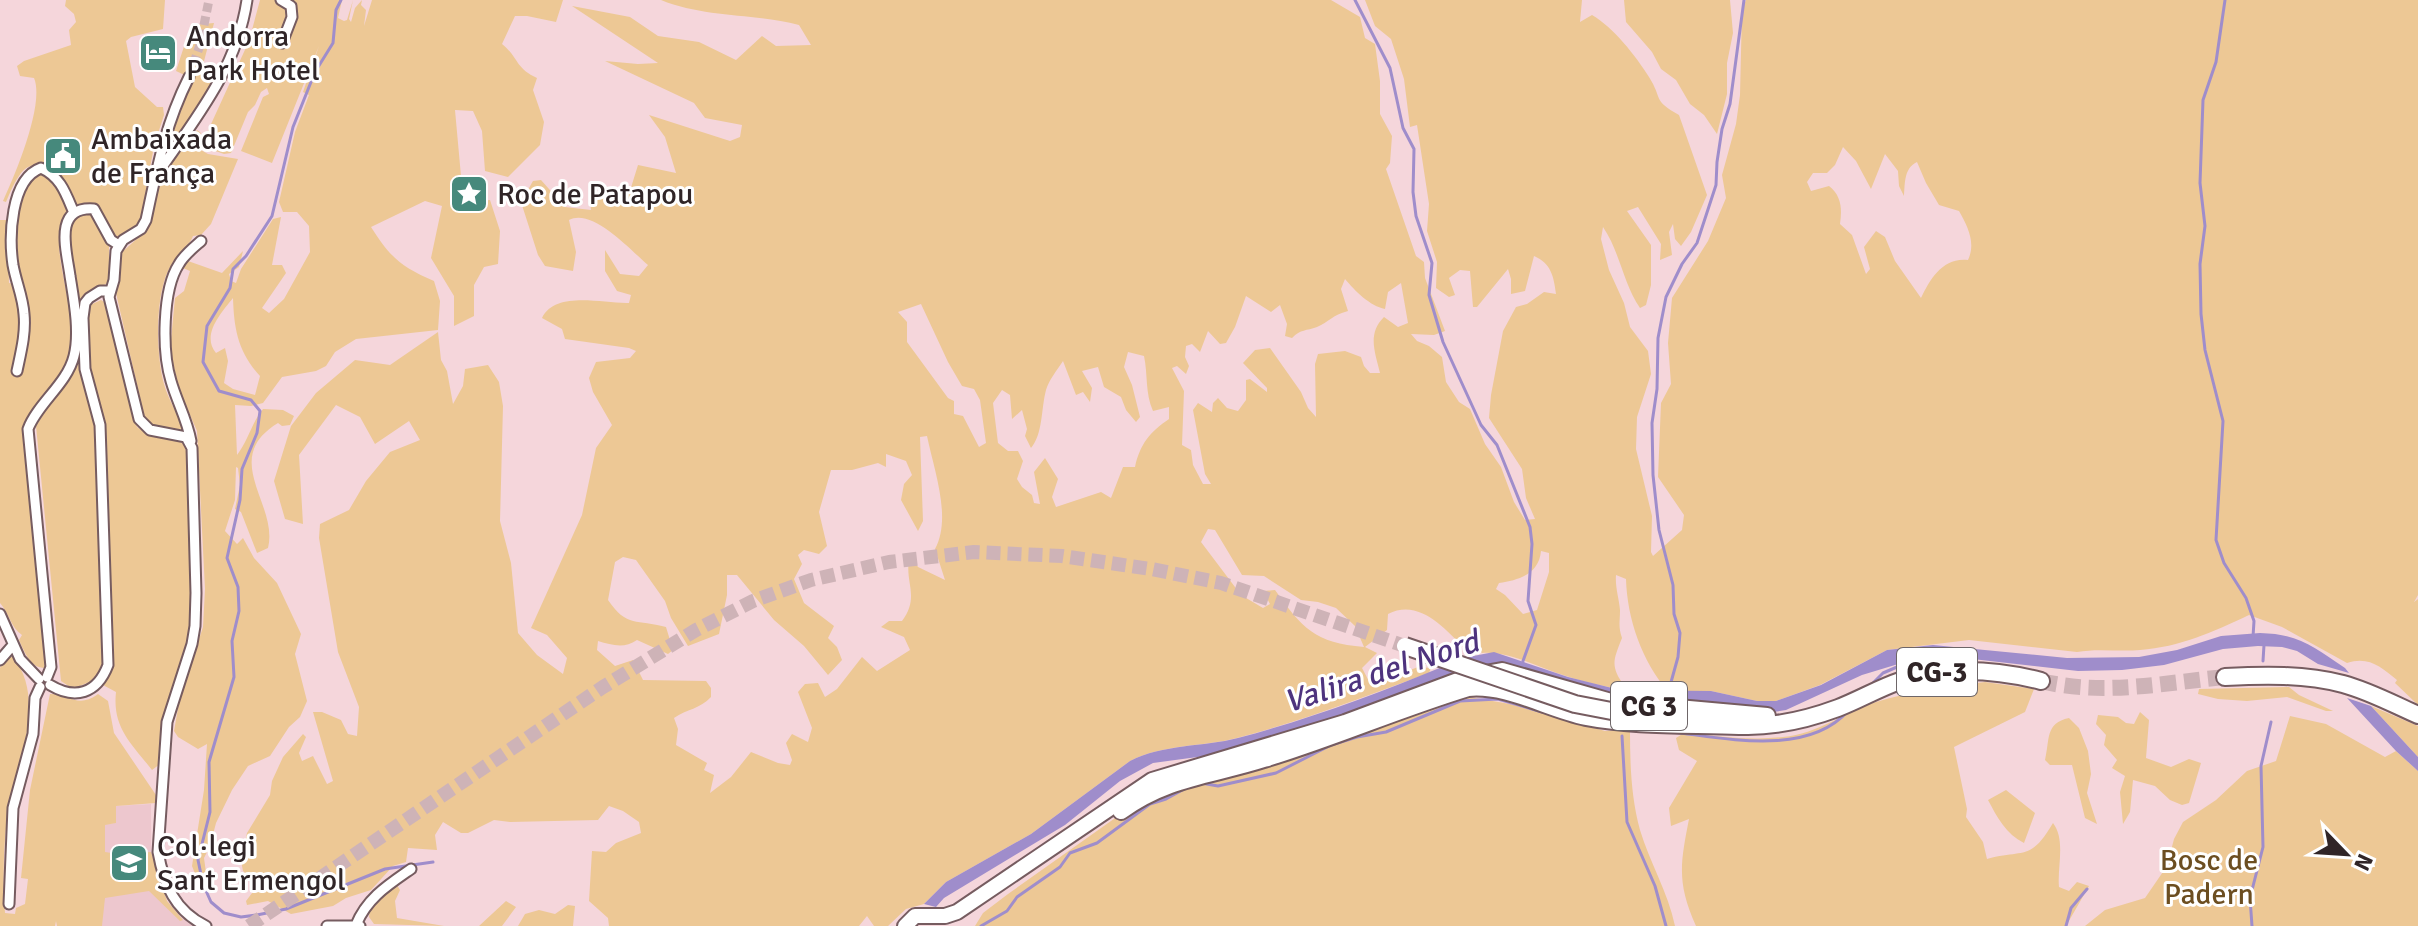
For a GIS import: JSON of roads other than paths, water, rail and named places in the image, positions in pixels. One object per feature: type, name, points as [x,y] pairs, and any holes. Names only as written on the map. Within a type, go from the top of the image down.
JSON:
[{"type":"highway","name":"CG-3","points":[[1405,646],[1575,704],[1627,714],[1739,726],[1781,724],[1839,707],[1899,681],[1936,672],[1993,671],[2041,681]]},
{"type":"highway","name":"CG 3","points":[[1463,678],[1502,671],[1595,699],[1736,714],[1787,717],[1839,707]]},
{"type":"highway","points":[[2225,677],[2314,678],[2363,691],[2418,715]]},
{"type":"highway","name":"CG 3","points":[[1118,807],[1168,784],[1262,760],[1468,688],[1496,690],[1600,719],[1739,726]]},
{"type":"main road","name":"CG 3","points":[[932,921],[971,907],[1046,865],[1152,780],[1345,722],[1463,678]]},
{"type":"main road","points":[[953,926],[971,907]]},
{"type":"main road","points":[[905,926],[915,916],[932,921]]},
{"type":"street","points":[[155,178],[223,77],[239,38],[247,0]]},
{"type":"street","points":[[281,0],[291,6],[293,13],[282,43]]},
{"type":"street","points":[[189,77],[164,135],[144,224],[119,245],[114,257],[110,303],[139,419],[150,430],[186,437],[192,448]]},
{"type":"street","points":[[9,904],[13,808],[33,734],[35,698],[51,667],[28,429],[74,358],[75,327],[64,236],[74,213],[64,188],[53,174],[41,168],[29,175],[18,198],[12,232],[14,267],[24,313],[17,371]]},
{"type":"street","points":[[74,213],[94,209],[111,240],[119,245]]},
{"type":"street","points":[[201,241],[183,257],[171,281],[166,327],[169,378],[187,421],[192,448],[196,593],[195,626],[187,662],[172,702],[164,744],[158,852],[162,872],[177,904],[206,926]]},
{"type":"street","points":[[0,614],[29,672],[64,693],[86,691],[99,684],[108,665],[100,425],[85,369],[83,318],[89,298],[100,291],[110,291]]},
{"type":"street","points":[[0,660],[13,645]]},
{"type":"street","points":[[327,926],[358,926],[361,912],[380,890],[411,869]]},
{"type":"waterway","points":[[341,0],[336,10],[333,43],[315,72],[293,127],[272,216],[246,256],[233,269],[230,288],[207,326],[203,362],[219,391],[251,400],[260,411],[257,433],[242,469],[240,500],[227,558],[238,587],[239,611],[232,641],[234,677],[209,762],[210,812],[198,860],[211,902],[224,913],[241,917],[286,909],[385,869],[433,862]]},
{"type":"waterway","points":[[1355,0],[1390,68],[1403,128],[1414,149],[1416,216],[1432,263],[1429,295],[1443,342],[1481,425],[1497,445],[1530,527],[1532,544],[1528,601],[1536,625],[1523,661]]},
{"type":"waterway","points":[[1668,693],[1678,657],[1680,633],[1674,614],[1673,585],[1659,530],[1653,475],[1652,423],[1657,389],[1658,338],[1666,297],[1682,264],[1697,243],[1716,185],[1717,162],[1730,104],[1744,0]]},
{"type":"waterway","points":[[2225,0],[2216,62],[2203,100],[2200,183],[2205,226],[2200,264],[2201,314],[2205,350],[2223,421],[2216,540],[2224,563],[2246,598],[2254,621],[2253,637]]},
{"type":"waterway","points":[[2263,661],[2264,645]]},
{"type":"waterway","points":[[1870,686],[1883,673],[1918,658]]},
{"type":"waterway","points":[[1201,783],[1218,786],[1276,773],[1331,745],[1386,732],[1460,701],[1498,699],[1542,712]]},
{"type":"waterway","points":[[1672,732],[1740,740],[1788,739],[1811,735],[1831,725],[1848,711]]},
{"type":"waterway","points":[[2252,926],[2250,898],[2263,847],[2261,766],[2271,722]]},
{"type":"waterway","points":[[1622,736],[1627,822],[1655,886],[1666,926]]},
{"type":"waterway","points":[[981,926],[1007,911],[1017,897],[1060,867],[1070,853],[1097,843],[1150,804],[1186,788]]},
{"type":"waterway","points":[[2066,926],[2071,908],[2087,889]]},
{"type":"tunnel","points":[[189,77],[200,45],[209,0]]},
{"type":"tunnel","points":[[249,926],[603,687],[696,630],[753,601],[811,580],[889,562],[974,552],[1062,556],[1221,583],[1405,646]]},
{"type":"tunnel","points":[[2041,681],[2110,688],[2225,677]]},
{"type":"place","name":"Andorra Park Hotel","points":[[158,53]]},
{"type":"place","name":"Ambaixada de França","points":[[63,156]]},
{"type":"place","name":"Roc de Patapou","points":[[469,194]]},
{"type":"place","name":"Col·legi Sant Ermengol","points":[[129,863]]},
{"type":"water label","name":"Valira del Nord","points":[[1381,671]]},
{"type":"park label","name":"Bosc de Padern","points":[[2209,877]]}]
